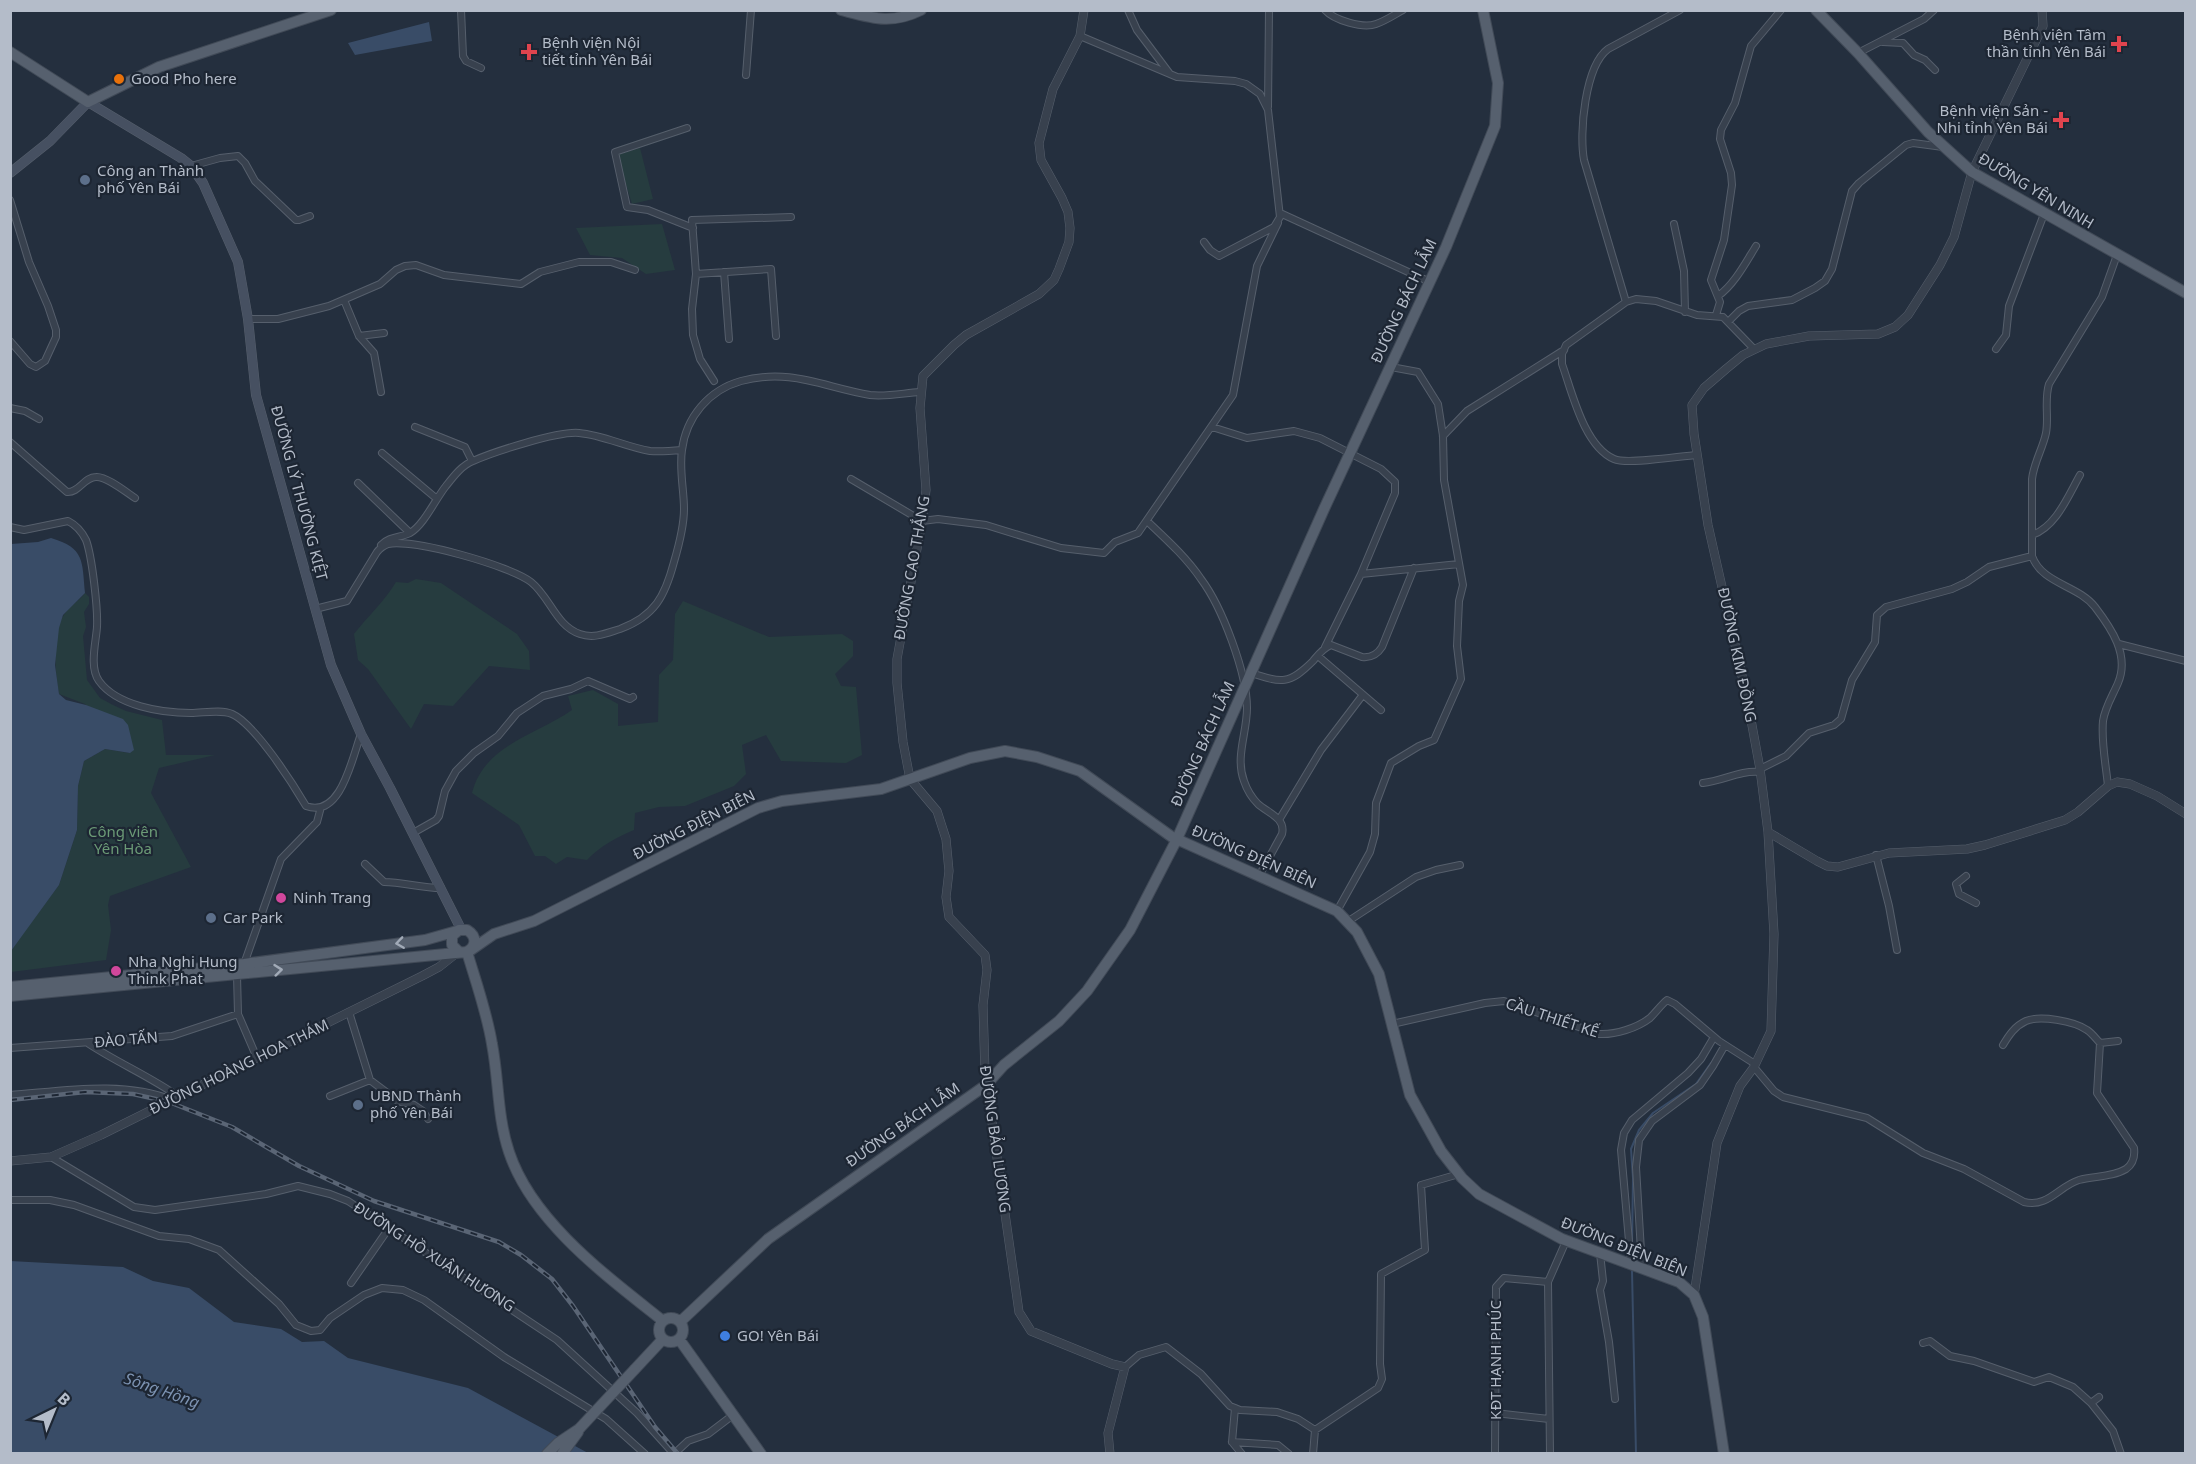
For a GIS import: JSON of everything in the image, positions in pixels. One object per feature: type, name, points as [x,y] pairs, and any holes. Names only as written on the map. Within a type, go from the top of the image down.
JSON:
[{"type":"main road","points":[[10,173],[50,141],[88,102],[159,67],[331,10]]},
{"type":"main road","points":[[841,10],[876,19],[892,20],[906,18],[921,10]]},
{"type":"main road","name":"ĐƯỜNG BÁCH LẪM","points":[[680,1322],[768,1239],[986,1085],[1004,1065],[1059,1021],[1087,991],[1130,930],[1177,838],[1430,282],[1495,126],[1498,83],[1483,10]]},
{"type":"main road","name":"ĐƯỜNG YÊN NINH","points":[[1816,10],[1858,53],[1928,132],[1971,172],[2186,293]]},
{"type":"main road","points":[[10,52],[88,102]]},
{"type":"main road","name":"ĐƯỜNG LÝ THƯỜNG KIỆT","points":[[88,102],[162,145],[191,166],[203,183],[241,274],[256,395],[331,665],[360,734],[462,930]]},
{"type":"main road","name":"ĐƯỜNG ĐIỆN BIÊN","points":[[466,951],[494,934],[534,921],[758,808],[782,801],[880,789],[987,753],[1005,751],[1037,756],[1080,771],[1177,838],[1337,911],[1357,932],[1379,974],[1410,1095],[1441,1151],[1459,1174],[1479,1194],[1566,1241],[1679,1282],[1694,1295],[1703,1317],[1724,1454]]},
{"type":"main road","points":[[462,930],[452,936],[452,942],[454,948],[466,951]]},
{"type":"main road","points":[[10,987],[244,964],[425,940],[462,930],[475,939],[466,951],[10,996]]},
{"type":"main road","name":"ĐƯỜNG ĐIỆN BIÊN","points":[[462,930],[494,934]]},
{"type":"main road","points":[[466,951],[492,1044],[498,1107],[509,1153],[526,1186],[550,1220],[590,1262],[663,1321]]},
{"type":"main road","points":[[670,1318],[680,1322],[683,1331],[679,1339],[671,1342],[663,1339],[659,1330],[663,1321],[670,1318]]},
{"type":"main road","points":[[562,1454],[579,1429],[663,1339]]},
{"type":"main road","points":[[679,1339],[761,1454]]},
{"type":"main road","points":[[547,1454],[558,1443],[579,1429]]},
{"type":"street","points":[[461,10],[464,56],[472,65],[481,68]]},
{"type":"street","points":[[746,75],[751,10]]},
{"type":"street","points":[[380,549],[392,544],[431,546],[518,574],[536,586],[567,627],[580,634],[600,636],[624,627],[646,614],[658,603],[667,588],[680,543],[683,521],[682,450],[693,418],[705,401],[723,388],[741,381],[768,377],[810,380],[872,395],[920,392],[923,376],[954,345],[977,328],[1039,294],[1054,280],[1069,242],[1070,228],[1065,205],[1041,160],[1039,142],[1053,89],[1080,36],[1084,10]]},
{"type":"street","points":[[1128,10],[1137,30],[1171,75]]},
{"type":"street","points":[[851,479],[922,521],[938,519],[986,525],[1061,548],[1104,553],[1115,542],[1138,532],[1148,522],[1233,395],[1257,266],[1278,223],[1280,213],[1268,110],[1269,10]]},
{"type":"street","points":[[1325,10],[1339,20],[1367,25],[1376,24],[1403,10]]},
{"type":"street","points":[[1626,302],[1584,160],[1581,140],[1583,117],[1595,64],[1601,54],[1680,10]]},
{"type":"street","points":[[1716,315],[1720,305],[1711,280],[1724,240],[1732,185],[1720,133],[1735,103],[1751,46],[1781,10]]},
{"type":"street","points":[[1858,53],[1924,19],[1934,10]]},
{"type":"street","name":"ĐƯỜNG KIM ĐỒNG","points":[[1694,1295],[1717,1143],[1740,1086],[1754,1066],[1771,1031],[1774,934],[1768,832],[1760,770],[1747,698],[1708,525],[1692,411],[1697,396],[1743,355],[1754,350],[1780,340],[1809,336],[1878,334],[1902,322],[1930,281],[1954,237],[1971,172],[2043,26],[2042,10]]},
{"type":"street","points":[[1080,36],[1171,75],[1189,79],[1235,81],[1246,84],[1260,94],[1268,110]]},
{"type":"street","points":[[1880,42],[1903,43],[1914,55],[1925,60],[1935,70]]},
{"type":"street","points":[[687,128],[615,152],[627,207],[648,210],[693,228]]},
{"type":"street","points":[[1729,321],[1748,306],[1792,300],[1821,284],[1832,269],[1850,195],[1854,188],[1906,145],[1913,143],[1943,147]]},
{"type":"street","points":[[191,166],[238,156],[260,186],[296,220],[310,216]]},
{"type":"street","points":[[10,200],[29,262],[48,306],[56,338],[45,361],[36,367],[30,364],[10,341]]},
{"type":"street","points":[[1280,213],[1430,282]]},
{"type":"street","points":[[1996,349],[2006,335],[2009,306],[2044,214]]},
{"type":"street","points":[[714,381],[700,359],[693,335],[692,309],[696,274],[692,220],[791,217]]},
{"type":"street","points":[[1204,242],[1219,256],[1278,223]]},
{"type":"street","points":[[1674,224],[1684,271],[1685,312]]},
{"type":"street","points":[[1718,296],[1756,246]]},
{"type":"street","points":[[2108,786],[2103,727],[2107,707],[2121,674],[2122,660],[2119,644],[2090,602],[2082,595],[2043,574],[2035,564],[2032,556],[2032,535],[2033,473],[2046,433],[2046,395],[2049,384],[2102,297],[2116,255]]},
{"type":"street","points":[[248,319],[278,319],[344,300],[380,284],[396,270],[405,266],[416,266],[444,275],[521,284],[540,272],[579,262],[611,262],[635,270]]},
{"type":"street","points":[[696,274],[771,269],[776,336]]},
{"type":"street","points":[[724,272],[729,339]]},
{"type":"street","points":[[1697,455],[1630,461],[1615,460],[1595,443],[1585,425],[1562,364],[1564,350],[1569,342],[1626,302],[1636,299],[1661,301],[1696,315],[1716,315],[1729,321],[1754,350]]},
{"type":"street","points":[[344,300],[359,336],[374,354],[381,392]]},
{"type":"street","points":[[359,336],[384,333]]},
{"type":"street","points":[[1443,436],[1467,411],[1564,350]]},
{"type":"street","points":[[1337,911],[1368,857],[1372,846],[1376,803],[1391,763],[1434,740],[1461,679],[1456,646],[1459,601],[1463,585],[1444,480],[1443,436],[1438,405],[1418,372],[1390,367]]},
{"type":"street","name":"ĐƯỜNG CAO THẮNG","points":[[910,779],[902,730],[897,659],[922,521],[926,482],[920,392]]},
{"type":"street","points":[[10,408],[25,411],[39,419]]},
{"type":"street","points":[[415,427],[465,447],[472,461]]},
{"type":"street","points":[[1212,427],[1247,438],[1283,432],[1306,433],[1351,452],[1381,469],[1392,478],[1396,486],[1361,574],[1325,648],[1291,680],[1277,681],[1251,672]]},
{"type":"street","points":[[315,609],[347,601],[382,544],[390,538],[410,533],[421,522],[458,472],[472,461],[503,450],[568,433],[588,434],[650,450],[682,450]]},
{"type":"street","points":[[10,442],[67,492],[72,493],[96,476],[105,479],[135,498]]},
{"type":"street","points":[[382,453],[436,499]]},
{"type":"street","points":[[2032,535],[2040,532],[2052,522],[2080,475]]},
{"type":"street","points":[[358,483],[410,533]]},
{"type":"street","points":[[10,527],[24,530],[68,521],[82,533],[89,551],[96,606],[95,671],[97,679],[105,688],[123,699],[153,709],[186,713],[233,714],[250,729],[275,759],[306,806],[315,809],[330,804],[338,796],[360,734]]},
{"type":"street","points":[[1148,522],[1178,551],[1203,581],[1238,659],[1247,708],[1241,753],[1242,775],[1246,788],[1254,800],[1280,820],[1283,832],[1259,876]]},
{"type":"street","points":[[1703,783],[1717,781],[1739,772],[1760,770],[1786,756],[1809,733],[1834,725],[1841,719],[1852,680],[1875,642],[1876,618],[1881,610],[1952,589],[1989,567],[2032,556]]},
{"type":"street","points":[[1361,574],[1459,564]]},
{"type":"street","points":[[1325,648],[1328,645],[1334,646],[1367,657],[1380,651],[1414,568]]},
{"type":"street","points":[[2119,644],[2186,661]]},
{"type":"street","points":[[1318,656],[1380,710]]},
{"type":"street","points":[[413,833],[440,816],[445,791],[456,771],[474,753],[498,736],[531,702],[588,681],[630,699],[633,697]]},
{"type":"street","points":[[1280,820],[1321,750],[1362,696]]},
{"type":"street","name":"ĐƯỜNG BẢO LƯƠNG","points":[[910,779],[937,811],[946,839],[949,871],[946,897],[949,917],[985,955],[987,970],[983,1005],[986,1085],[1019,1312],[1031,1330],[1112,1364],[1125,1367]]},
{"type":"street","points":[[1768,832],[1827,866],[1844,866],[1889,853],[1967,849],[1985,845],[2065,820],[2108,786],[2121,782],[2157,796],[2186,814]]},
{"type":"street","points":[[244,964],[281,859],[317,822],[321,807]]},
{"type":"street","points":[[1876,855],[1890,906],[1897,950]]},
{"type":"street","points":[[365,864],[384,882],[402,882],[429,888],[442,888]]},
{"type":"street","points":[[1347,922],[1416,877],[1460,865]]},
{"type":"street","points":[[1966,876],[1956,884],[1959,894],[1976,903]]},
{"type":"street","name":"ĐƯỜNG HOÀNG HOA THÁM","points":[[10,1161],[51,1157],[176,1099],[439,967],[466,951]]},
{"type":"street","points":[[237,975],[238,1014],[257,1058]]},
{"type":"street","name":"CẦU THIẾT KẾ","points":[[1392,1024],[1475,1005],[1504,1001],[1599,1034],[1611,1035],[1641,1024],[1667,1000],[1754,1066],[1774,1091],[1783,1097],[1861,1116],[1923,1153],[1964,1169],[2018,1200],[2035,1204],[2050,1199],[2077,1181],[2124,1170],[2133,1161],[2133,1148],[2097,1093],[2100,1043]]},
{"type":"street","points":[[349,1012],[370,1080],[398,1101],[414,1105],[423,1111],[428,1119]]},
{"type":"street","name":"ĐÀO TẤN","points":[[10,1048],[172,1036],[238,1014]]},
{"type":"street","points":[[2003,1045],[2012,1030],[2028,1020],[2049,1019],[2071,1023],[2087,1030],[2100,1043],[2118,1041]]},
{"type":"street","points":[[1631,1264],[1622,1150],[1624,1133],[1632,1120],[1688,1073],[1704,1055],[1714,1037]]},
{"type":"street","points":[[88,1043],[114,1060],[158,1083],[176,1099]]},
{"type":"street","points":[[1642,1268],[1636,1167],[1639,1140],[1652,1121],[1700,1085],[1725,1045]]},
{"type":"street","points":[[330,1096],[370,1080]]},
{"type":"street","points":[[10,1095],[73,1089],[108,1089],[176,1099]]},
{"type":"street","name":"ĐƯỜNG HỒ XUÂN HƯƠNG","points":[[51,1157],[134,1207],[145,1210],[266,1194],[298,1186],[348,1201],[557,1340],[637,1413],[674,1454]]},
{"type":"street","points":[[1315,1430],[1378,1388],[1382,1379],[1380,1274],[1425,1250],[1421,1185],[1459,1174]]},
{"type":"street","points":[[10,1200],[50,1200],[74,1204],[159,1236],[189,1239],[219,1250],[279,1304],[297,1325],[310,1331],[320,1330],[330,1318],[364,1295],[382,1288],[403,1290],[424,1300],[504,1357],[606,1419],[645,1454]]},
{"type":"street","points":[[351,1283],[388,1228]]},
{"type":"street","points":[[1550,1454],[1548,1282],[1566,1241]]},
{"type":"street","points":[[1600,1253],[1603,1281],[1600,1290],[1609,1342],[1615,1399]]},
{"type":"street","name":"KĐT HẠNH PHÚC","points":[[1495,1454],[1496,1287],[1504,1278],[1548,1282]]},
{"type":"street","points":[[1923,1343],[1930,1341],[1950,1356],[1974,1361],[2034,1382],[2049,1377],[2073,1387],[2091,1404],[2113,1431],[2121,1454]]},
{"type":"street","points":[[1110,1454],[1108,1433],[1125,1367],[1139,1355],[1166,1347],[1201,1374],[1230,1406],[1277,1412],[1298,1419],[1315,1430]]},
{"type":"street","points":[[2091,1404],[2099,1397]]},
{"type":"street","points":[[1236,1408],[1232,1442],[1242,1454]]},
{"type":"street","points":[[1495,1413],[1549,1419]]},
{"type":"street","points":[[674,1454],[688,1441],[708,1434],[733,1415]]},
{"type":"street","points":[[1313,1454],[1315,1430]]},
{"type":"street","points":[[1232,1442],[1278,1445],[1289,1454]]},
{"type":"green space","points":[[640,148],[653,199],[632,204],[617,155]]},
{"type":"green space","points":[[662,224],[675,270],[646,274],[622,258],[590,255],[576,228]]},
{"type":"green space","points":[[416,579],[441,583],[517,634],[529,651],[530,670],[489,666],[453,706],[424,704],[411,729],[368,669],[358,660],[354,634],[396,582],[408,583]]},
{"type":"green space","name":"Công viên Yên Hòa","points":[[85,593],[89,597],[89,604],[84,612],[86,627],[83,636],[87,680],[100,698],[126,711],[162,720],[166,755],[215,755],[159,768],[151,793],[191,867],[110,896],[108,905],[111,930],[106,960],[11,972],[10,951],[59,885],[77,830],[78,786],[84,761],[105,749],[129,753],[85,704],[59,694],[55,656],[59,627],[64,614]]},
{"type":"green space","points":[[683,601],[769,637],[842,634],[853,641],[853,656],[835,674],[841,686],[856,687],[862,755],[846,763],[781,761],[766,735],[742,745],[746,774],[734,786],[685,806],[659,807],[635,813],[634,830],[609,842],[587,860],[567,857],[556,864],[545,856],[535,856],[519,825],[472,793],[478,777],[499,752],[572,710],[568,696],[593,690],[618,704],[618,726],[658,722],[659,675],[673,660],[675,614]]},
{"type":"water","points":[[429,22],[432,41],[355,55],[348,43]]},
{"type":"water","points":[[51,538],[70,546],[80,557],[85,593],[63,615],[59,628],[55,665],[59,694],[66,700],[123,719],[128,725],[134,750],[130,753],[105,749],[84,761],[78,786],[77,830],[59,885],[11,951],[11,544],[38,542]]},
{"type":"water","name":"Sông Hồng","points":[[10,1261],[123,1267],[153,1281],[189,1288],[234,1322],[281,1329],[302,1342],[324,1341],[348,1358],[468,1388],[588,1453],[11,1453]]},
{"type":"waterway","points":[[1632,1243],[1631,1149],[1639,1130],[1653,1113],[1696,1084],[1711,1063]]},
{"type":"waterway","points":[[1632,1271],[1636,1454]]},
{"type":"railway","points":[[10,1100],[85,1092],[133,1094],[169,1102],[232,1127],[299,1166],[374,1201],[499,1242],[521,1255],[552,1279],[573,1306],[655,1427],[678,1454]]},
{"type":"place","name":"Bệnh viện Tâm thần tỉnh Yên Bái","points":[[2119,44]]},
{"type":"place","name":"Bệnh viện Nội tiết tỉnh Yên Bái","points":[[529,52]]},
{"type":"place","name":"Good Pho here","points":[[119,79]]},
{"type":"place","name":"Bệnh viện Sản - Nhi tỉnh Yên Bái","points":[[2061,120]]},
{"type":"place","name":"Công an Thành phố Yên Bái","points":[[85,180]]},
{"type":"place","name":"Ninh Trang","points":[[281,898]]},
{"type":"place","name":"Car Park","points":[[211,918]]},
{"type":"place","name":"Nha Nghi Hung Think Phat","points":[[116,971]]},
{"type":"place","name":"UBND Thành phố Yên Bái","points":[[358,1105]]},
{"type":"place","name":"GO! Yên Bái","points":[[725,1336]]}]
